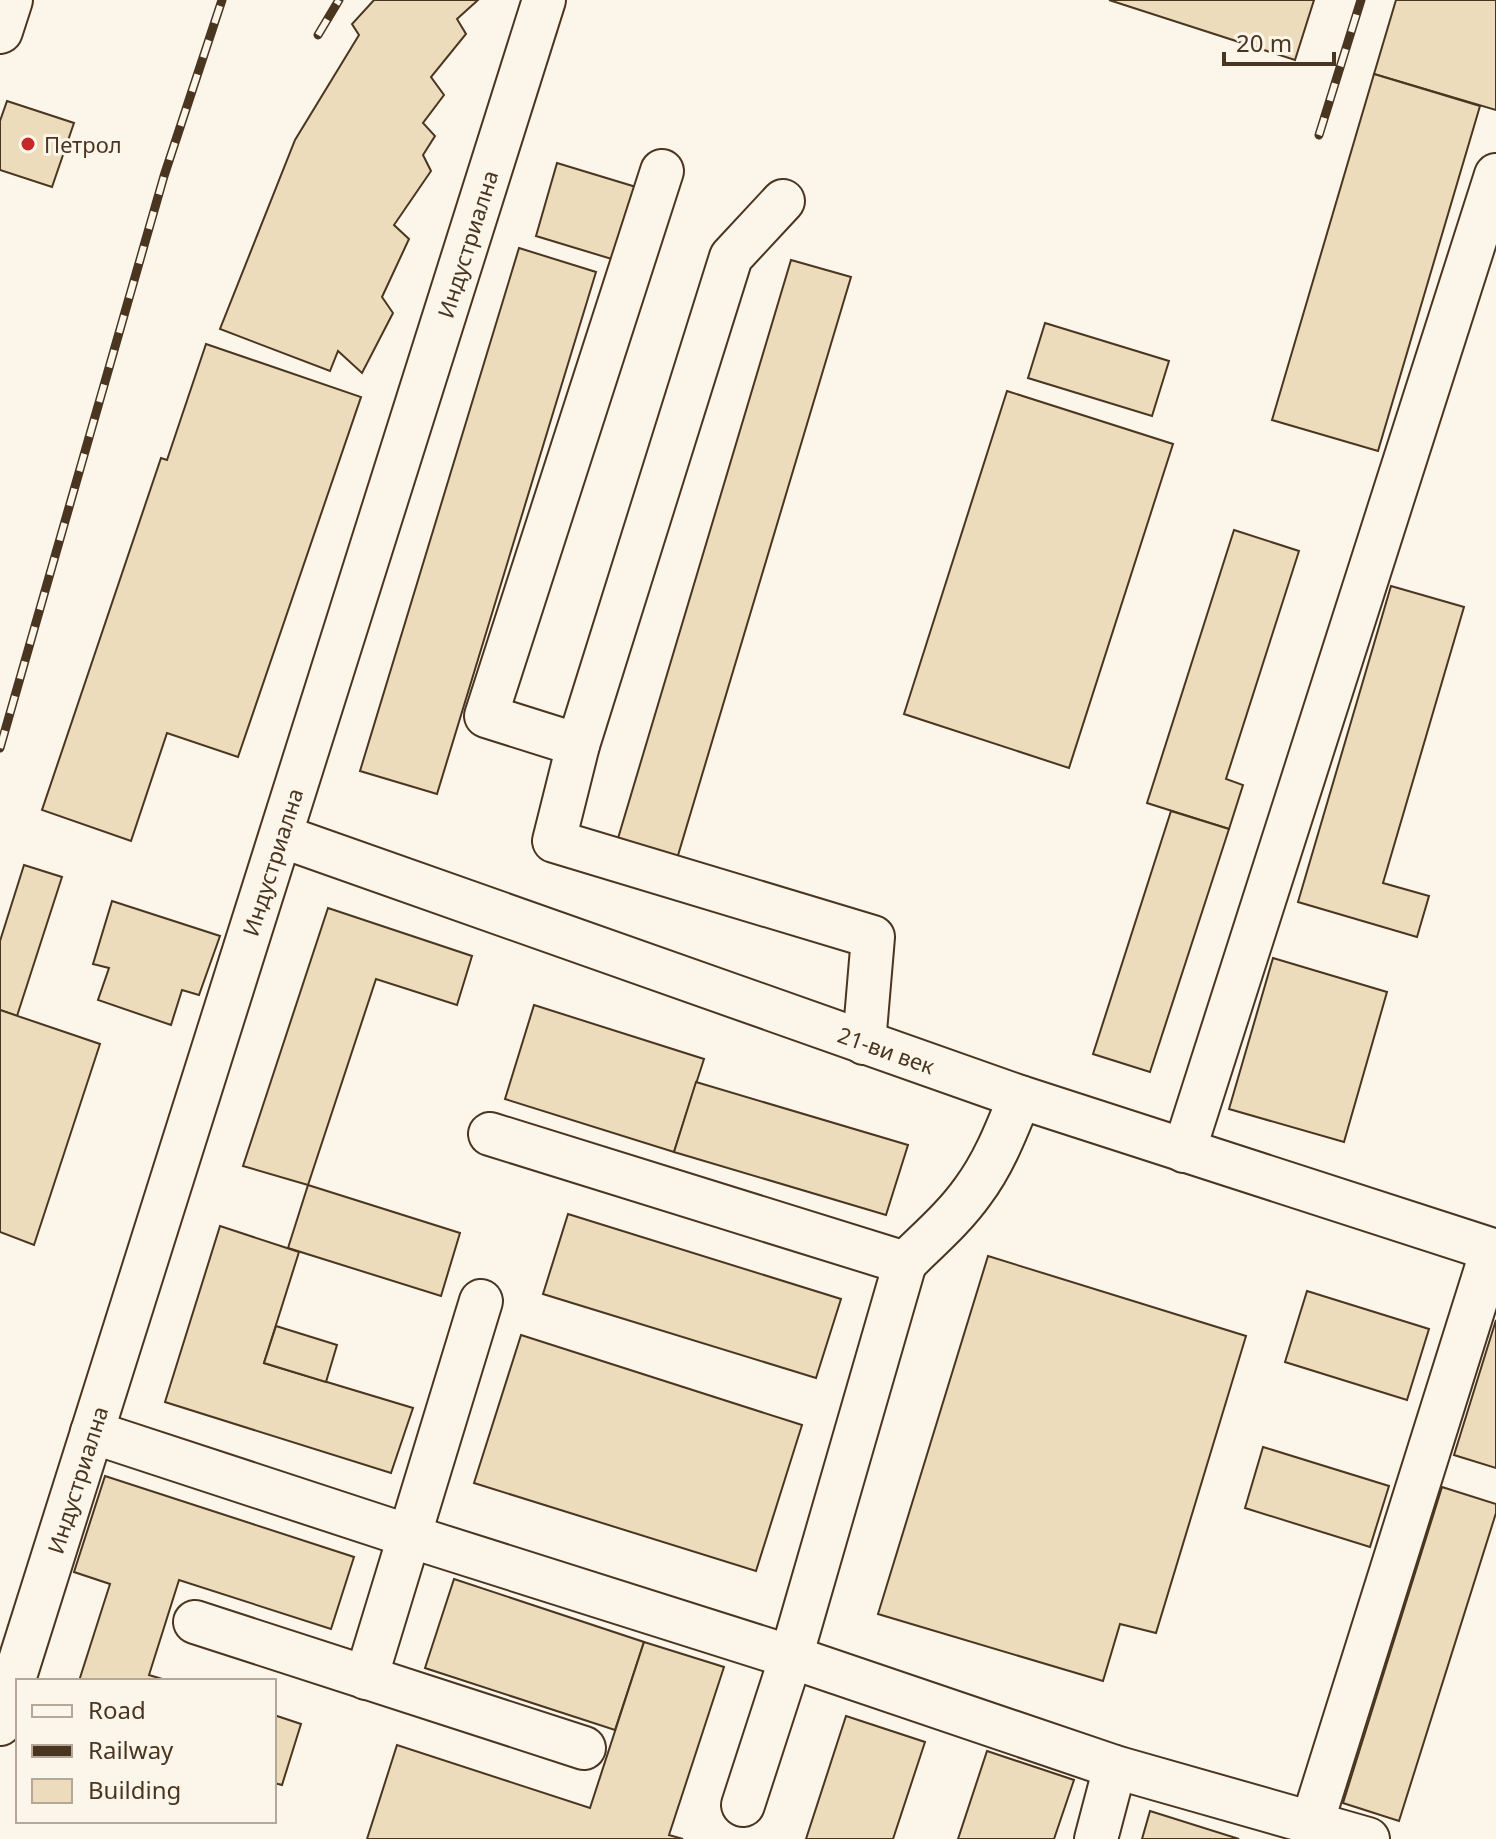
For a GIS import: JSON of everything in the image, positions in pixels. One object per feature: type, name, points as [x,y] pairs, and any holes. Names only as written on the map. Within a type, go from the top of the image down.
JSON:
[{"type":"main road","points":[[0,31],[10,0]]},
{"type":"street","name":"Индустриална","points":[[0,1724],[544,0]]},
{"type":"street","points":[[578,745],[486,716],[662,171]]},
{"type":"street","points":[[1184,1151],[1496,175]]},
{"type":"street","points":[[783,201],[731,257],[578,745],[554,841],[873,937],[864,1043]]},
{"type":"street","name":"21-ви век","points":[[281,836],[1020,1097],[1494,1251]]},
{"type":"street","points":[[743,1805],[791,1657],[905,1263],[947,1223],[974,1190],[997,1151],[1020,1097]]},
{"type":"street","points":[[490,1134],[905,1263]]},
{"type":"street","points":[[1312,1823],[1494,1251]]},
{"type":"street","points":[[366,1678],[481,1301]]},
{"type":"street","points":[[92,1432],[791,1657],[1115,1767],[1368,1839]]},
{"type":"street","points":[[195,1622],[584,1748]]},
{"type":"street","points":[[1096,1839],[1115,1767]]},
{"type":"building","points":[[374,0],[478,0],[457,19],[466,34],[431,77],[444,95],[423,123],[435,136],[423,155],[431,171],[394,225],[409,239],[382,297],[393,313],[362,373],[338,351],[330,371],[220,329],[295,140],[359,35],[352,24]]},
{"type":"building","points":[[1109,0],[1314,0],[1295,60]]},
{"type":"building","points":[[1396,0],[1496,0],[1496,110],[1374,74]]},
{"type":"building","points":[[1374,74],[1480,106],[1378,451],[1272,420]]},
{"type":"building","points":[[7,101],[74,123],[52,187],[0,170],[0,121]]},
{"type":"building","points":[[557,163],[636,187],[615,260],[536,236]]},
{"type":"building","points":[[519,248],[596,272],[437,794],[360,771]]},
{"type":"building","points":[[791,260],[851,277],[673,872],[613,855]]},
{"type":"building","points":[[1045,323],[1169,361],[1152,416],[1028,378]]},
{"type":"building","points":[[206,344],[361,397],[238,757],[167,733],[131,841],[42,810],[161,458],[167,460]]},
{"type":"building","points":[[1007,391],[1173,444],[1069,768],[904,714]]},
{"type":"building","points":[[1234,530],[1299,551],[1226,779],[1243,785],[1229,829],[1147,803]]},
{"type":"building","points":[[1391,586],[1464,607],[1383,883],[1429,896],[1417,937],[1298,902]]},
{"type":"building","points":[[1171,811],[1229,829],[1150,1072],[1093,1054]]},
{"type":"building","points":[[24,865],[62,877],[17,1016],[0,1010],[0,941]]},
{"type":"building","points":[[112,901],[220,936],[199,995],[182,990],[171,1025],[98,1000],[109,968],[93,964]]},
{"type":"building","points":[[328,908],[472,956],[457,1005],[376,979],[308,1185],[243,1166]]},
{"type":"building","points":[[1273,958],[1387,992],[1344,1142],[1229,1109]]},
{"type":"building","points":[[534,1005],[704,1059],[674,1152],[505,1099]]},
{"type":"building","points":[[0,1010],[100,1044],[34,1245],[0,1232]]},
{"type":"building","points":[[696,1082],[908,1145],[886,1215],[674,1152]]},
{"type":"building","points":[[308,1185],[460,1233],[441,1296],[288,1248]]},
{"type":"building","points":[[568,1214],[841,1299],[816,1378],[543,1294]]},
{"type":"building","points":[[220,1226],[299,1252],[264,1363],[413,1408],[391,1473],[165,1402]]},
{"type":"building","points":[[988,1256],[1246,1336],[1156,1633],[1120,1624],[1103,1681],[878,1614]]},
{"type":"building","points":[[1307,1291],[1429,1329],[1407,1400],[1285,1362]]},
{"type":"building","points":[[1496,1320],[1496,1468],[1454,1455]]},
{"type":"building","points":[[276,1326],[337,1345],[326,1382],[264,1363]]},
{"type":"building","points":[[521,1335],[802,1425],[756,1571],[474,1483]]},
{"type":"building","points":[[1263,1447],[1389,1486],[1370,1547],[1245,1508]]},
{"type":"building","points":[[105,1476],[354,1557],[331,1629],[179,1580],[149,1675],[162,1679],[80,1679],[110,1584],[74,1572]]},
{"type":"building","points":[[1442,1487],[1496,1504],[1496,1513],[1399,1821],[1343,1803]]},
{"type":"building","points":[[454,1579],[644,1642],[615,1730],[425,1668]]},
{"type":"building","points":[[644,1642],[724,1667],[669,1835],[683,1839],[367,1839],[397,1745],[590,1808]]},
{"type":"building","points":[[276,1716],[301,1724],[282,1785],[276,1784]]},
{"type":"building","points":[[846,1716],[925,1742],[893,1839],[806,1839]]},
{"type":"building","points":[[987,1751],[1074,1780],[1054,1839],[958,1839]]},
{"type":"building","points":[[1150,1811],[1239,1839],[1142,1839]]},
{"type":"railway","points":[[0,748],[164,176],[222,0]]},
{"type":"railway","points":[[318,35],[339,0]]},
{"type":"railway","points":[[1319,135],[1361,0]]},
{"type":"place","name":"Петрол","points":[[28,144]]}]
